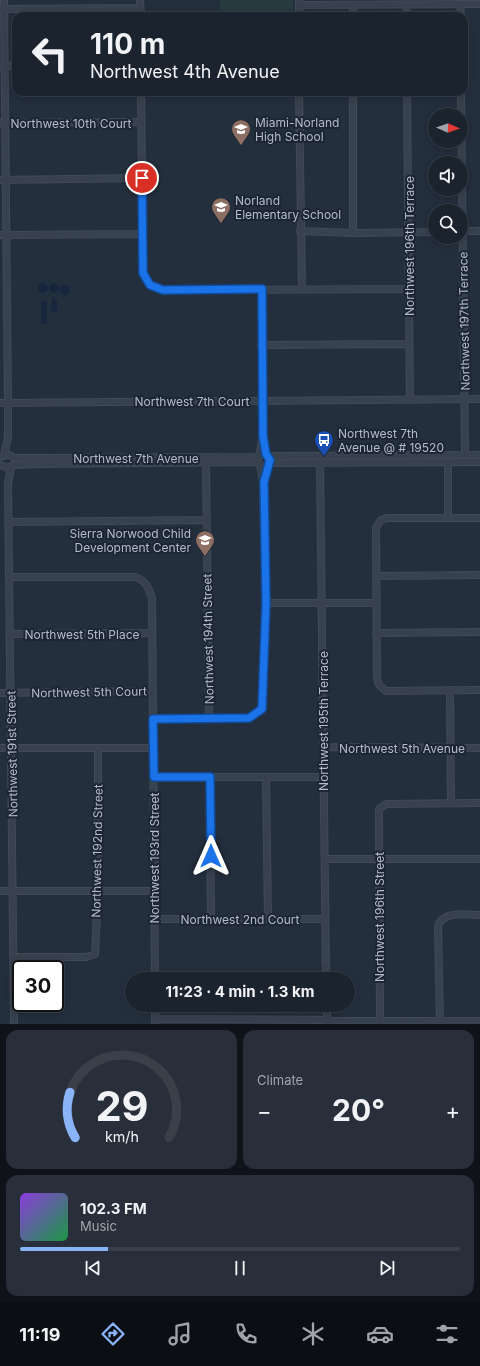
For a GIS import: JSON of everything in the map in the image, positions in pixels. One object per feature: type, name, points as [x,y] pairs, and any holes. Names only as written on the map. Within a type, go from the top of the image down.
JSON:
[{"type":"street","points":[[4,0],[2,9],[2,123],[3,236],[7,293],[8,346],[8,438],[6,466]]},
{"type":"street","points":[[140,0],[140,12]]},
{"type":"street","points":[[299,3],[353,5],[480,4]]},
{"type":"street","points":[[460,4],[460,12]]},
{"type":"street","points":[[353,5],[353,12]]},
{"type":"street","points":[[406,5],[407,12]]},
{"type":"street","points":[[2,9],[140,8]]},
{"type":"street","points":[[141,96],[143,273],[150,285],[163,290],[302,288],[409,289]]},
{"type":"street","points":[[299,96],[302,288]]},
{"type":"street","points":[[353,96],[353,233]]},
{"type":"street","name":"Northwest 196th Terrace","points":[[407,96],[410,400]]},
{"type":"street","name":"Northwest 197th Terrace","points":[[461,96],[462,204]]},
{"type":"street","name":"Northwest 10th Court","points":[[2,123],[141,122]]},
{"type":"street","points":[[3,180],[142,178]]},
{"type":"street","points":[[300,231],[353,233],[428,232]]},
{"type":"street","points":[[468,231],[480,231]]},
{"type":"street","points":[[3,236],[142,234]]},
{"type":"street","name":"Northwest 197th Terrace","points":[[462,244],[466,400],[465,455]]},
{"type":"street","points":[[153,719],[249,718],[262,709],[266,603],[264,482],[268,460],[263,436],[261,289]]},
{"type":"street","points":[[0,293],[7,293]]},
{"type":"street","points":[[262,344],[409,344]]},
{"type":"street","points":[[0,346],[8,346]]},
{"type":"street","name":"Northwest 7th Court","points":[[0,403],[480,399]]},
{"type":"street","points":[[263,436],[259,460],[264,482]]},
{"type":"street","name":"Northwest 7th Avenue","points":[[6,457],[268,460],[480,455]]},
{"type":"street","points":[[6,457],[1,461],[6,466]]},
{"type":"street","name":"Northwest 7th Avenue","points":[[6,466],[206,463],[259,460],[320,463],[480,462]]},
{"type":"street","points":[[448,462],[448,518]]},
{"type":"street","name":"Northwest 194th Street","points":[[206,463],[209,718]]},
{"type":"street","name":"Northwest 195th Terrace","points":[[320,463],[326,972]]},
{"type":"street","name":"Northwest 191st Street","points":[[6,466],[10,522],[14,1024]]},
{"type":"street","points":[[480,518],[387,518],[381,520],[376,527],[376,678],[379,685],[386,690],[480,690]]},
{"type":"street","points":[[10,522],[206,520]]},
{"type":"street","points":[[376,576],[480,575]]},
{"type":"street","name":"Northwest 193rd Street","points":[[10,577],[135,577],[140,578],[148,587],[152,598],[155,972]]},
{"type":"street","points":[[266,603],[376,603]]},
{"type":"street","points":[[376,633],[480,632]]},
{"type":"street","name":"Northwest 5th Place","points":[[11,634],[152,634]]},
{"type":"street","points":[[450,690],[451,804],[480,804]]},
{"type":"street","name":"Northwest 5th Court","points":[[0,692],[153,691]]},
{"type":"street","name":"Northwest 5th Avenue","points":[[323,747],[480,748]]},
{"type":"street","points":[[0,748],[153,748]]},
{"type":"street","name":"Northwest 192nd Street","points":[[14,957],[86,957],[95,954],[98,891],[98,748]]},
{"type":"street","points":[[154,777],[323,777]]},
{"type":"street","points":[[210,777],[212,920]]},
{"type":"street","points":[[266,777],[268,919]]},
{"type":"street","name":"Northwest 196th Street","points":[[380,1022],[379,809],[386,804],[451,804]]},
{"type":"street","points":[[325,859],[480,859]]},
{"type":"street","points":[[0,891],[154,891]]},
{"type":"street","points":[[440,1022],[438,926],[440,920],[445,916],[452,915],[480,915]]},
{"type":"street","name":"Northwest 2nd Court","points":[[155,919],[325,919]]},
{"type":"street","points":[[155,1022],[480,1021]]},
{"type":"green space","points":[[220,0],[293,0],[294,12],[220,12]]},
{"type":"water","points":[[43,283],[48,288],[43,293],[38,288]]},
{"type":"water","points":[[52,283],[56,283],[59,288],[56,293],[52,293],[49,290],[49,286]]},
{"type":"water","points":[[63,285],[67,285],[70,290],[67,295],[63,295],[60,292],[60,288]]},
{"type":"water","points":[[52,297],[55,297],[55,300],[57,300],[57,312],[51,312]]},
{"type":"water","points":[[41,301],[47,301],[47,324],[41,324]]},
{"type":"place","name":"Miami-Norland High School","points":[[241,146]]},
{"type":"place","name":"Norland Elementary School","points":[[221,224]]},
{"type":"place","name":"Northwest 7th Avenue @ # 19520","points":[[324,457]]},
{"type":"place","name":"Sierra Norwood Child Development Center","points":[[205,557]]},
{"type":"route","points":[[142,178],[143,273],[150,285],[163,290],[262,289],[263,436],[266,454],[269,456],[270,460],[267,466],[264,482],[266,603],[262,709],[249,718],[153,719],[154,777],[210,777],[211,856]]}]
